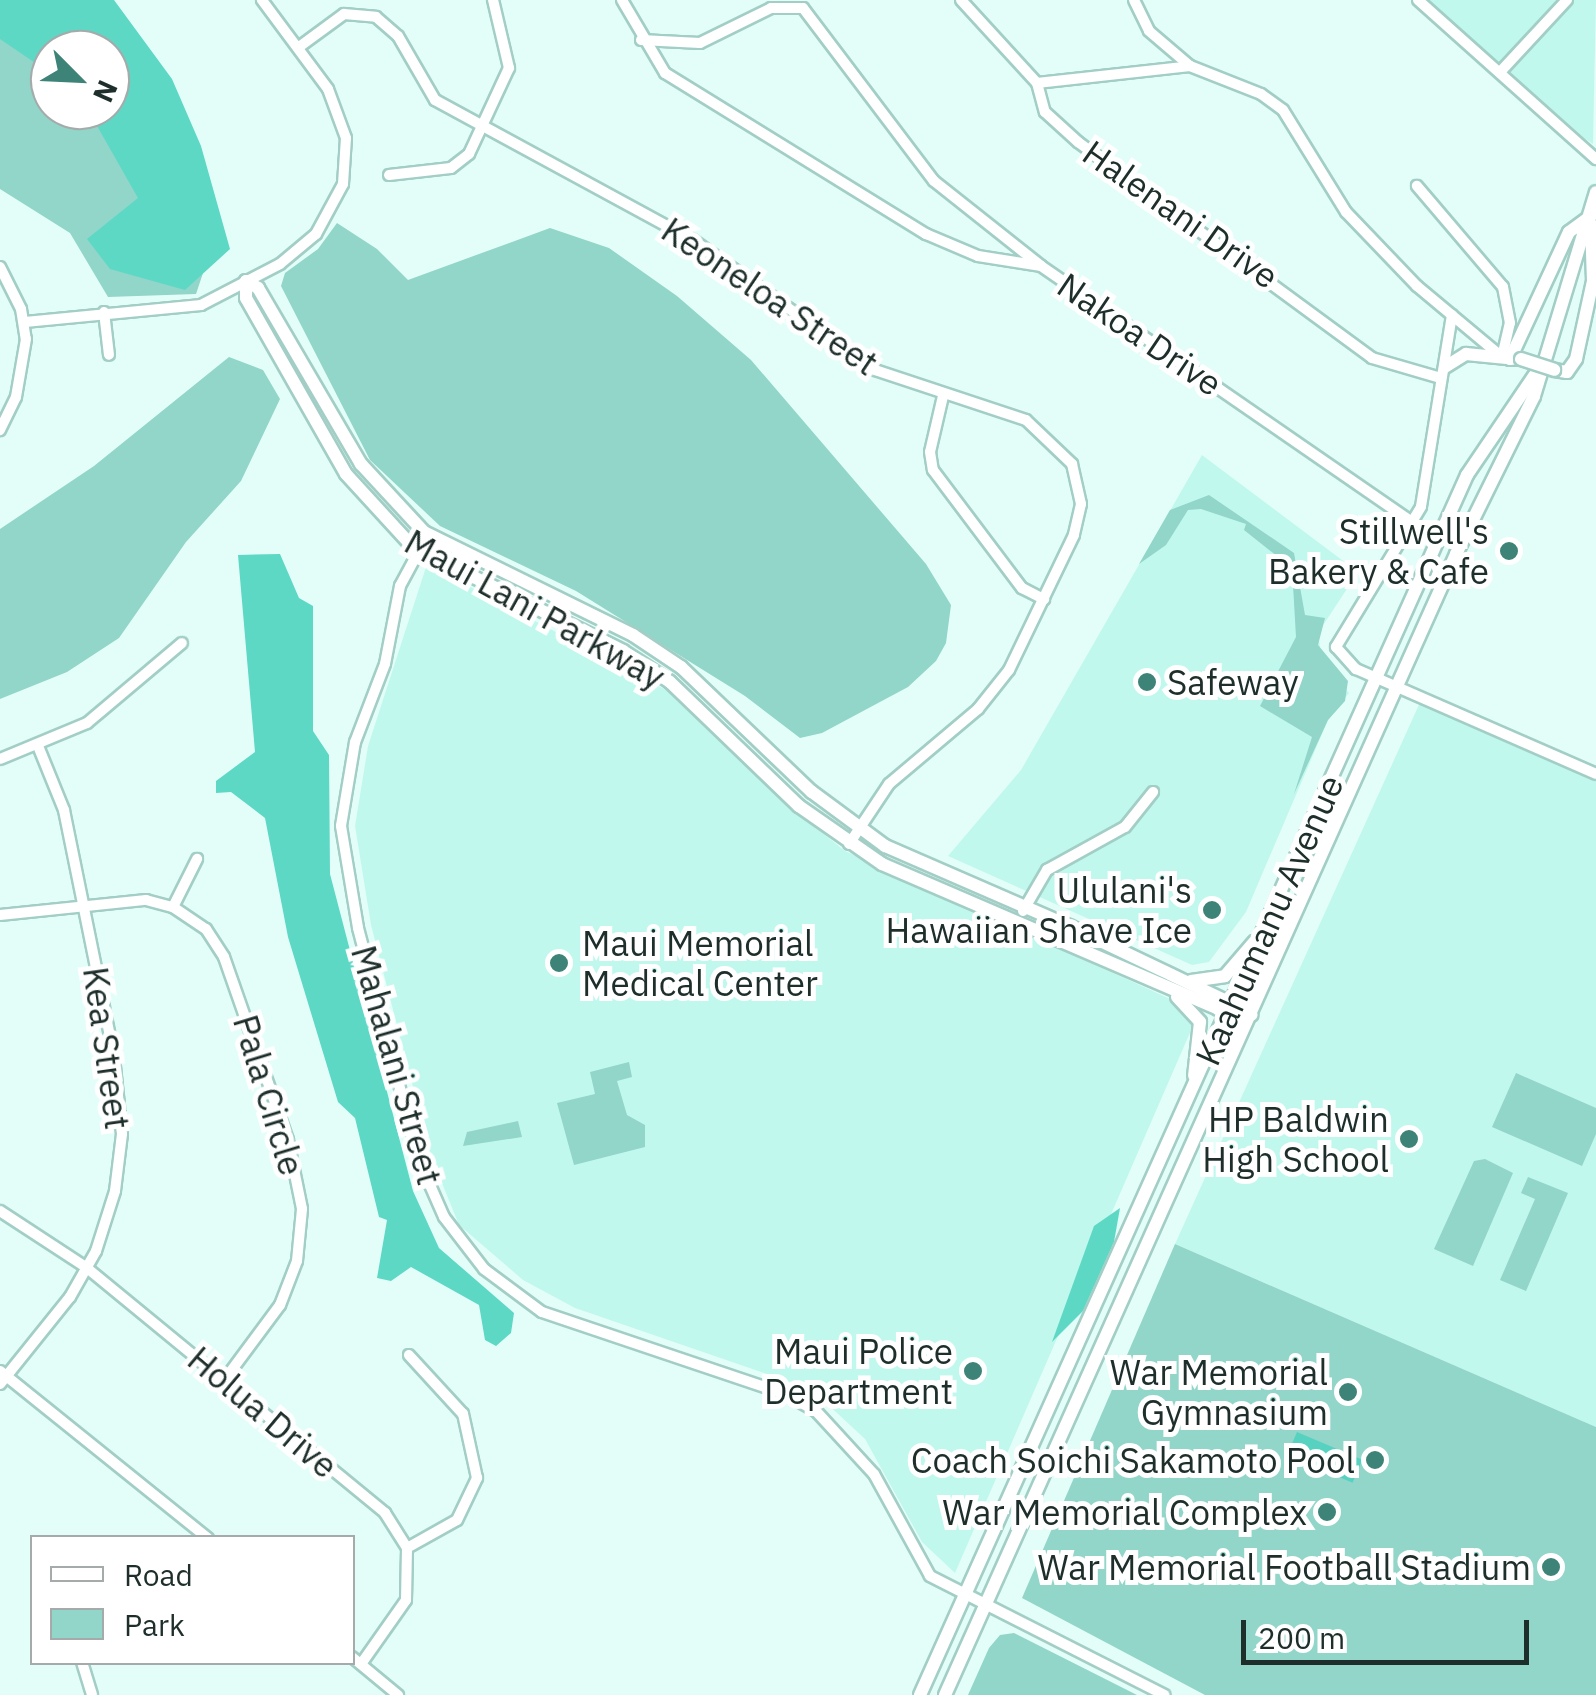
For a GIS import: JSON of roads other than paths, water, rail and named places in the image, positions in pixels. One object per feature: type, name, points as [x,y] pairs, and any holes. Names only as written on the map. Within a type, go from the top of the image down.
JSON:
[{"type":"main road","name":"Kaahumanu Avenue","points":[[945,1695],[1397,687],[1534,396],[1536,374],[1595,196]]},
{"type":"main road","points":[[1443,372],[1460,355],[1511,358],[1556,372],[1574,365],[1592,280],[1591,216]]},
{"type":"main road","points":[[1511,358],[1569,232],[1591,216]]},
{"type":"main road","name":"Maui Lani Parkway","points":[[1230,1009],[1184,980],[885,846],[812,792],[681,666],[632,635],[428,534],[370,477],[258,288],[246,282],[246,298],[346,474],[418,550],[623,651],[670,682],[799,806],[850,844],[1163,986],[1230,1009],[1251,1015]]},
{"type":"main road","name":"Kaahumanu Avenue","points":[[920,1695],[1467,474],[1536,374]]},
{"type":"main road","points":[[1448,517],[1478,509],[1467,474]]},
{"type":"main road","points":[[1184,980],[1225,976],[1268,924]]},
{"type":"main road","points":[[1163,986],[1200,1022],[1188,1101]]},
{"type":"street","points":[[25,322],[196,306],[304,247],[343,184],[341,119],[299,47],[262,0]]},
{"type":"street","points":[[389,174],[451,168],[470,154],[509,68],[493,0]]},
{"type":"street","name":"Nakoa Drive","points":[[622,0],[641,40],[664,73],[926,234],[978,256],[1041,266],[1414,523]]},
{"type":"street","name":"Halenani Drive","points":[[961,0],[1037,83],[1046,112],[1078,142],[1294,294],[1342,338],[1384,363],[1443,372]]},
{"type":"street","points":[[1134,0],[1150,31],[1190,66],[1261,94],[1283,110],[1346,212],[1452,314],[1511,358]]},
{"type":"street","points":[[1418,0],[1596,159]]},
{"type":"street","points":[[1501,71],[1567,0]]},
{"type":"street","points":[[299,47],[344,14],[362,6]]},
{"type":"street","name":"Keoneloa Street","points":[[362,6],[398,36],[435,100],[693,240],[876,370],[943,396],[1026,420],[1072,464],[1080,504],[1044,599],[1009,670],[978,709],[889,784],[850,844]]},
{"type":"street","points":[[641,40],[700,42],[771,8],[803,8],[934,181],[1041,266]]},
{"type":"street","points":[[1037,83],[1190,66]]},
{"type":"street","points":[[1417,186],[1504,287],[1511,358]]},
{"type":"street","points":[[0,267],[25,322],[22,374],[0,430]]},
{"type":"street","points":[[104,312],[109,355]]},
{"type":"street","points":[[1452,314],[1430,477],[1414,523],[1336,642],[1347,665],[1596,774]]},
{"type":"street","points":[[943,396],[930,452],[933,470],[1022,588],[1044,599]]},
{"type":"street","name":"Mahalani Street","points":[[428,534],[400,586],[385,664],[356,742],[341,826],[358,928],[418,1160],[444,1217],[484,1268],[542,1312],[785,1394],[816,1411],[874,1474],[925,1570],[1165,1695]]},
{"type":"street","points":[[0,758],[38,746],[116,704],[182,643]]},
{"type":"street","name":"Kea Street","points":[[2,1377],[87,1268],[116,1191],[122,1134],[114,1056],[64,810],[38,746]]},
{"type":"street","points":[[1018,922],[1047,870],[1125,827],[1153,792]]},
{"type":"street","points":[[0,915],[146,900],[173,907],[197,860]]},
{"type":"street","name":"Pala Circle","points":[[173,907],[206,929],[224,957],[288,1140],[302,1209],[296,1260],[280,1306],[226,1379]]},
{"type":"street","name":"Holua Drive","points":[[0,1211],[87,1268],[226,1379],[386,1513],[407,1548]]},
{"type":"street","points":[[398,1695],[357,1661],[406,1600],[407,1548],[457,1520],[477,1478],[462,1414],[409,1355]]},
{"type":"street","points":[[2,1377],[204,1535]]},
{"type":"street","points":[[83,1665],[92,1695]]},
{"type":"place","name":"Stillwell's Bakery & Cafe","points":[[1509,551]]},
{"type":"place","name":"Safeway","points":[[1147,682]]},
{"type":"place","name":"Ululani's Hawaiian Shave Ice","points":[[1212,910]]},
{"type":"place","name":"Maui Memorial Medical Center","points":[[559,963]]},
{"type":"place","name":"HP Baldwin High School","points":[[1409,1139]]},
{"type":"place","name":"Maui Police Department","points":[[973,1371]]},
{"type":"place","name":"War Memorial Gymnasium","points":[[1348,1392]]},
{"type":"place","name":"Coach Soichi Sakamoto Pool","points":[[1375,1460]]},
{"type":"place","name":"War Memorial Complex","points":[[1327,1512]]},
{"type":"place","name":"War Memorial Football Stadium","points":[[1551,1567]]}]
